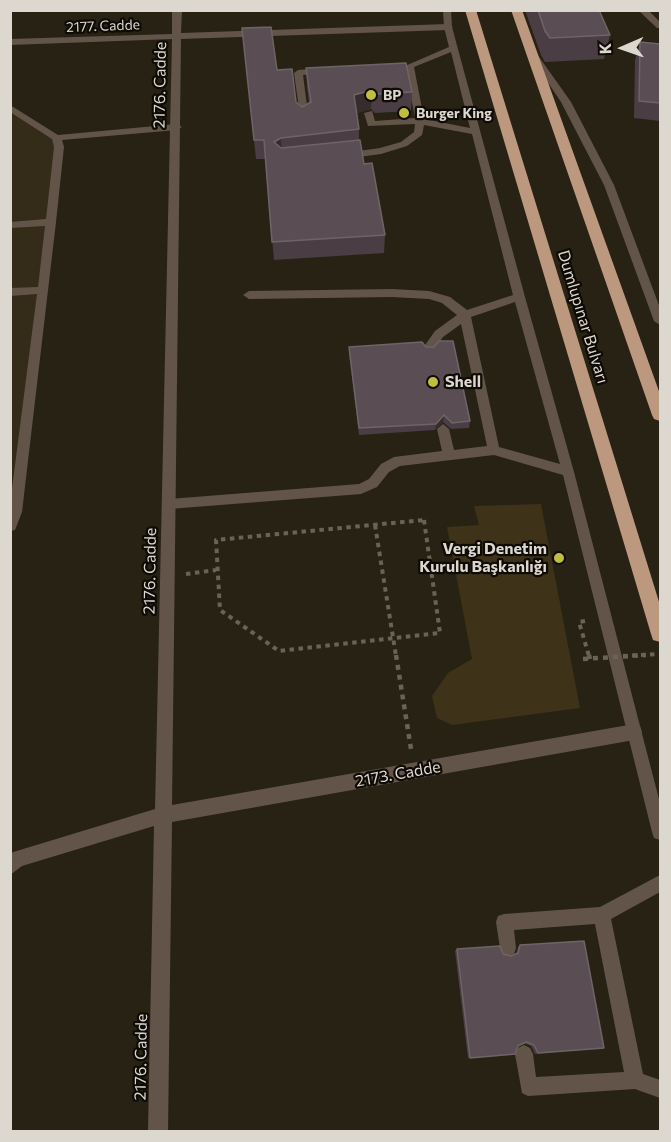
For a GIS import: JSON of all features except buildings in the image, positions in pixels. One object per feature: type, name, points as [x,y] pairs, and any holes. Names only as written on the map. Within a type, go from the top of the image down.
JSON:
[{"type":"highway","name":"Dumlupınar Bulvarı","points":[[470,10],[660,634]]},
{"type":"highway","points":[[516,10],[660,415]]},
{"type":"street","name":"2176. Cadde","points":[[158,1131],[162,815],[177,127],[177,10]]},
{"type":"street","name":"2177. Cadde","points":[[10,42],[448,27]]},
{"type":"street","name":"2173. Cadde","points":[[10,866],[17,859],[162,815],[634,732]]},
{"type":"lane","points":[[447,10],[448,27],[568,472],[660,832]]},
{"type":"lane","points":[[642,10],[660,26]]},
{"type":"lane","points":[[338,157],[381,151],[404,144],[418,133],[420,121],[404,67],[454,48]]},
{"type":"lane","points":[[530,51],[566,102],[609,185],[660,321]]},
{"type":"lane","points":[[304,121],[298,73],[329,71]]},
{"type":"lane","points":[[10,108],[56,138],[177,127]]},
{"type":"lane","points":[[369,113],[370,124],[420,121],[476,132]]},
{"type":"lane","points":[[10,526],[16,512],[43,290],[59,147],[56,138]]},
{"type":"lane","points":[[10,225],[51,222]]},
{"type":"lane","points":[[10,292],[43,290]]},
{"type":"lane","points":[[249,295],[328,292],[429,295],[446,300],[465,315],[494,450]]},
{"type":"lane","points":[[429,348],[439,334],[465,315],[519,297]]},
{"type":"lane","points":[[443,429],[449,454]]},
{"type":"lane","points":[[169,504],[361,489],[373,483],[385,468],[398,460],[494,450],[568,472]]},
{"type":"lane","points":[[508,948],[504,922],[602,915],[660,883]]},
{"type":"lane","points":[[602,915],[635,1080]]},
{"type":"lane","points":[[524,1054],[528,1087],[635,1080],[660,1089]]},
{"type":"path","points":[[424,520],[440,633],[279,651],[220,610],[216,570],[216,540],[424,520]]},
{"type":"path","points":[[375,525],[415,771]]},
{"type":"path","points":[[168,576],[216,570]]},
{"type":"path","points":[[579,622],[590,659]]},
{"type":"path","points":[[583,659],[660,654]]},
{"type":"shaded area","points":[[11,108],[56,138],[11,526]]},
{"type":"shaded area","points":[[541,504],[580,708],[452,725],[437,718],[432,696],[448,673],[472,659],[447,527],[479,525],[474,506]]},
{"type":"place","name":"BP","points":[[371,95]]},
{"type":"place","name":"Burger King","points":[[404,113]]},
{"type":"place","name":"Shell","points":[[433,382]]},
{"type":"place","name":"Vergi Denetim Kurulu Başkanlığı","points":[[559,558]]}]
